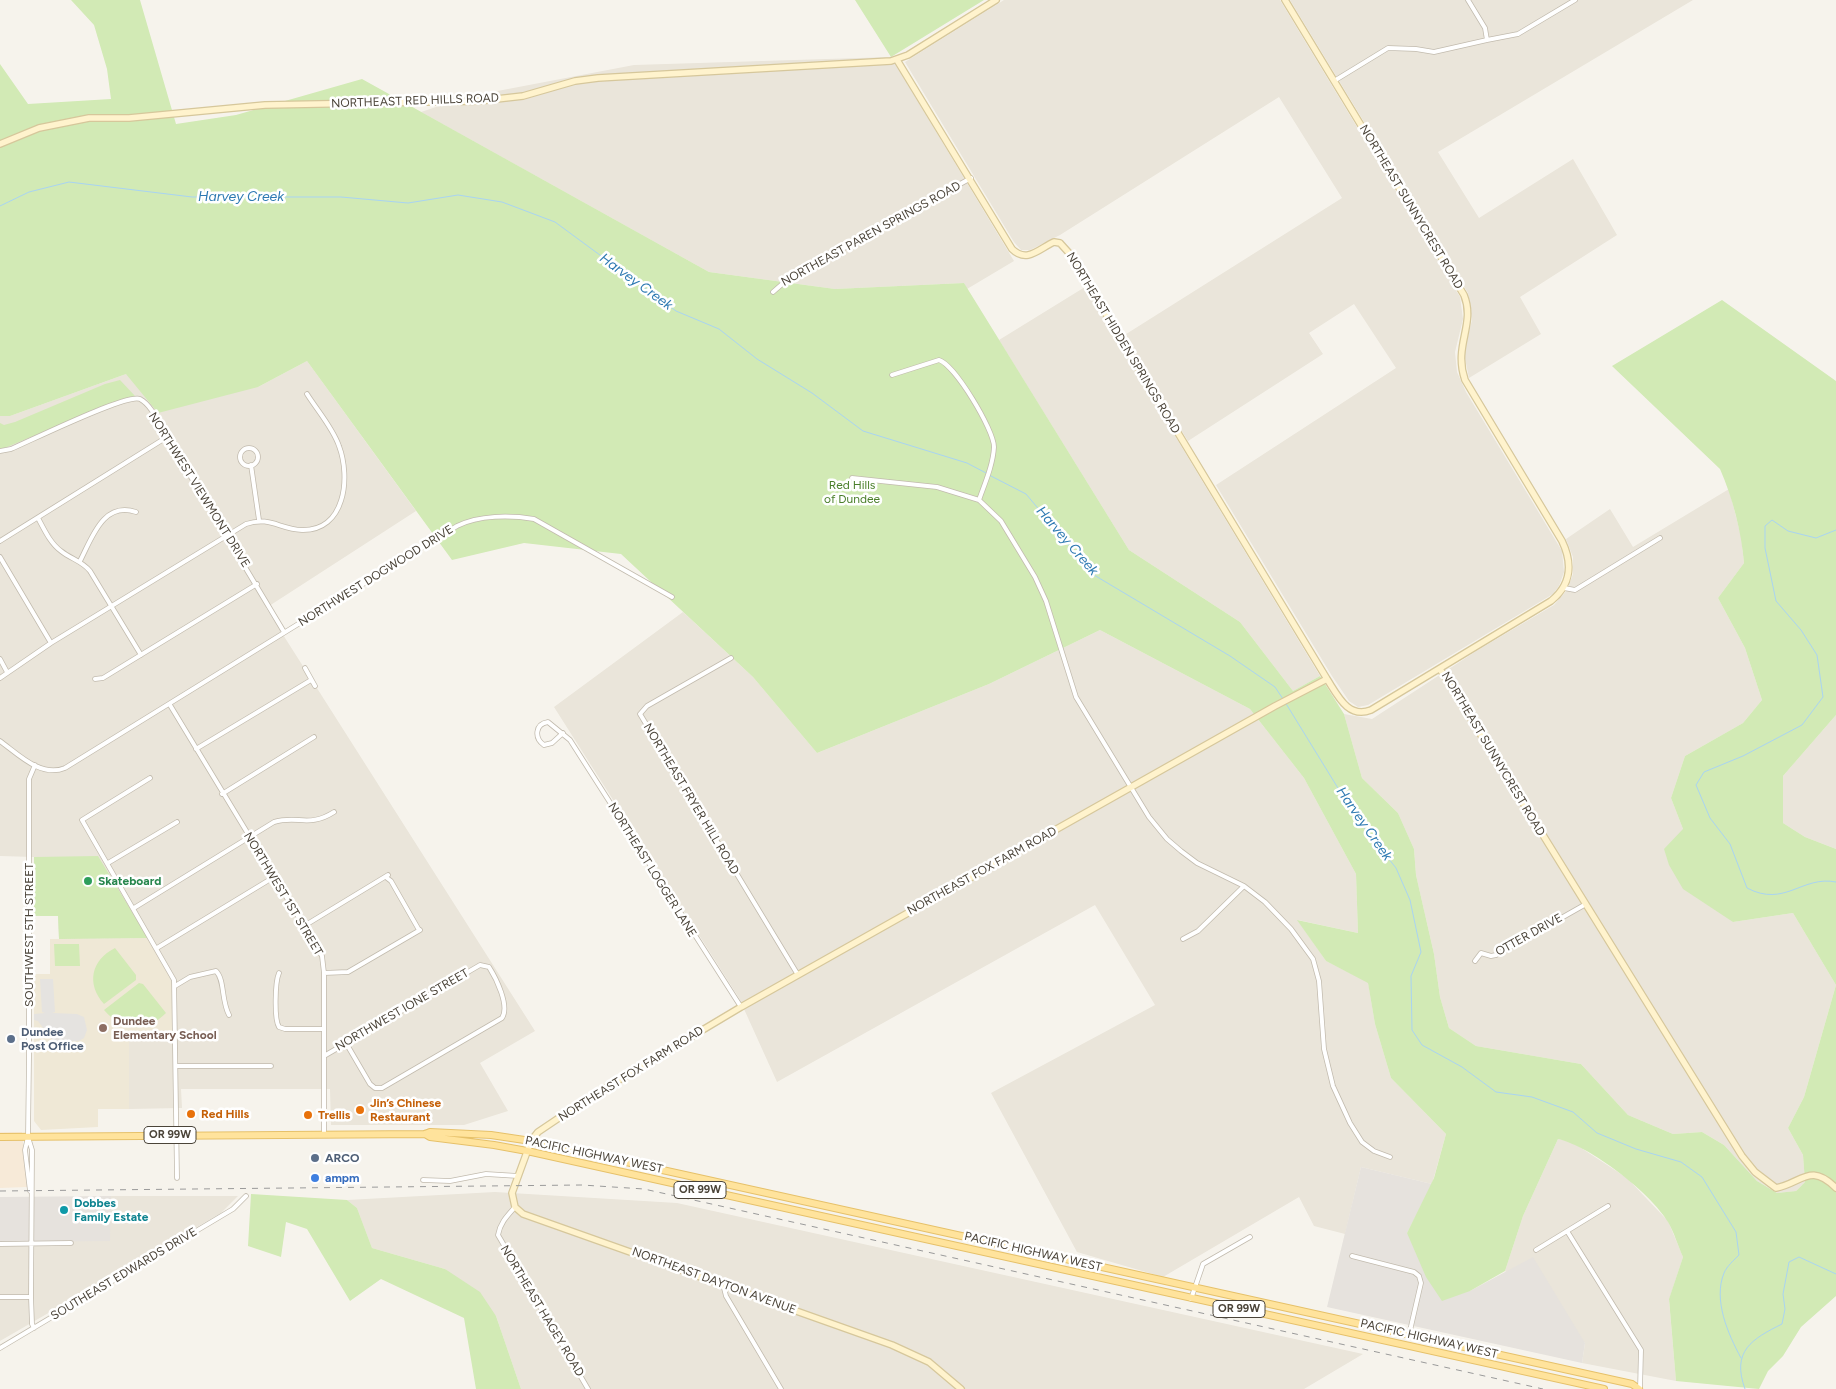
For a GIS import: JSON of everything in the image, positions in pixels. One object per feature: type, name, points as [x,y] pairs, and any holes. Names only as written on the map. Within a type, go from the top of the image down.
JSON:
[{"type":"main road","name":"PACIFIC HIGHWAY WEST","points":[[324,1134],[468,1133],[531,1141],[1632,1384],[1640,1389]]},
{"type":"main road","name":"OR 99W","points":[[0,1137],[324,1134]]},
{"type":"main road","name":"PACIFIC HIGHWAY WEST","points":[[425,1134],[430,1137],[494,1144],[527,1151],[1604,1389]]},
{"type":"street","name":"NORTHEAST RED HILLS ROAD","points":[[0,144],[40,128],[90,118],[129,118],[265,105],[479,101],[523,96],[575,81],[598,78],[897,60],[996,0]]},
{"type":"street","name":"NORTHEAST SUNNYCREST ROAD","points":[[1285,0],[1464,294],[1468,320],[1460,353],[1462,371],[1470,390],[1566,550],[1569,565],[1564,588],[1551,602],[1440,669],[1730,1138],[1755,1172],[1776,1188],[1802,1176],[1814,1175],[1823,1177],[1836,1188]]},
{"type":"street","points":[[1468,0],[1485,28],[1488,40]]},
{"type":"street","points":[[1334,81],[1388,48],[1434,52],[1518,34],[1575,0]]},
{"type":"street","name":"NORTHEAST HIDDEN SPRINGS ROAD","points":[[897,60],[1016,252],[1022,256],[1031,255],[1054,242],[1063,246],[1069,253],[1327,679]]},
{"type":"street","name":"NORTHEAST PAREN SPRINGS ROAD","points":[[773,292],[788,279],[970,178]]},
{"type":"street","points":[[892,375],[939,360],[946,363],[964,387],[992,437],[993,454],[979,500]]},
{"type":"street","points":[[0,678],[52,643],[246,524],[259,520],[269,521],[292,529],[311,529],[326,523],[333,516],[342,500],[344,491],[339,446],[307,394]]},
{"type":"street","name":"NORTHWEST VIEWMONT DRIVE","points":[[1,451],[115,403],[134,398],[144,403],[167,437],[257,584],[284,632]]},
{"type":"street","points":[[0,541],[85,486],[167,437]]},
{"type":"street","points":[[248,448],[256,451],[258,455],[256,462],[251,465],[243,463],[240,458],[242,452],[248,448]]},
{"type":"street","points":[[251,465],[259,520]]},
{"type":"street","points":[[852,478],[937,487],[979,500],[1001,520],[1035,577],[1046,601],[1073,691],[1149,816],[1167,839],[1197,863],[1244,886],[1276,912],[1313,959],[1319,980],[1326,1057],[1333,1086],[1350,1123],[1362,1142],[1374,1151],[1390,1157]]},
{"type":"street","points":[[80,561],[105,516],[119,510],[136,512]]},
{"type":"street","points":[[38,518],[55,547],[68,556],[80,561],[90,571],[141,655]]},
{"type":"street","name":"NORTHWEST DOGWOOD DRIVE","points":[[35,765],[44,770],[54,771],[65,768],[170,705],[284,632],[457,526],[478,519],[534,518],[672,597]]},
{"type":"street","points":[[1564,588],[1575,590],[1660,538]]},
{"type":"street","points":[[0,557],[52,643]]},
{"type":"street","points":[[95,679],[103,678],[257,584]]},
{"type":"street","name":"NORTHEAST FRYER HILL ROAD","points":[[731,658],[647,706],[640,714],[798,975]]},
{"type":"street","points":[[0,659],[7,672]]},
{"type":"street","points":[[305,668],[315,686]]},
{"type":"street","points":[[1327,679],[1345,705],[1350,710],[1360,713],[1371,710],[1440,669]]},
{"type":"street","name":"NORTHEAST FOX FARM ROAD","points":[[527,1151],[531,1141],[538,1132],[587,1099],[741,1007],[1132,786],[1327,679]]},
{"type":"street","points":[[196,749],[311,680]]},
{"type":"street","name":"NORTHWEST 1ST STREET","points":[[170,705],[222,794],[322,956],[324,973],[324,1134]]},
{"type":"street","name":"NORTHEAST LOGGER LANE","points":[[563,734],[552,743],[544,745],[539,739],[538,730],[541,725],[548,722],[563,734],[578,751],[741,1007]]},
{"type":"street","points":[[222,794],[314,737]]},
{"type":"street","points":[[0,741],[35,765]]},
{"type":"street","name":"SOUTHWEST 5TH STREET","points":[[28,1137],[29,779],[35,765]]},
{"type":"street","points":[[150,778],[82,820],[170,970],[175,986],[177,1178]]},
{"type":"street","points":[[134,908],[274,822],[282,819],[317,821],[334,812]]},
{"type":"street","points":[[108,863],[176,822]]},
{"type":"street","points":[[157,948],[274,877]]},
{"type":"street","points":[[304,926],[388,877],[419,930],[348,972],[324,973]]},
{"type":"street","points":[[1182,939],[1198,931],[1244,886]]},
{"type":"street","name":"OTTER DRIVE","points":[[1475,961],[1481,952],[1491,956],[1496,955],[1586,904]]},
{"type":"street","name":"NORTHWEST IONE STREET","points":[[324,1056],[346,1043],[480,964],[489,967],[505,1012],[502,1018],[382,1088],[375,1088],[370,1084],[346,1043]]},
{"type":"street","points":[[175,986],[190,977],[216,971],[221,980],[222,1000],[230,1015]]},
{"type":"street","points":[[279,973],[276,1010],[279,1027],[285,1029],[324,1029]]},
{"type":"street","points":[[177,1066],[271,1066]]},
{"type":"street","points":[[28,1137],[25,1150],[30,1191]]},
{"type":"street","points":[[28,1137],[32,1150],[30,1244],[32,1324],[34,1328]]},
{"type":"street","points":[[515,1207],[512,1193],[527,1151]]},
{"type":"street","points":[[423,1180],[450,1181],[486,1174],[518,1176]]},
{"type":"street","name":"SOUTHEAST EDWARDS DRIVE","points":[[0,1348],[233,1209],[246,1196]]},
{"type":"street","points":[[1536,1250],[1608,1206]]},
{"type":"street","name":"NORTHEAST DAYTON AVENUE","points":[[515,1207],[523,1214],[724,1284],[916,1355],[938,1368],[961,1389]]},
{"type":"street","name":"NORTHEAST HAGEY ROAD","points":[[515,1207],[499,1228],[498,1235],[588,1389]]},
{"type":"street","points":[[1567,1231],[1641,1350],[1640,1389]]},
{"type":"street","points":[[1191,1299],[1203,1264],[1250,1237]]},
{"type":"street","points":[[0,1244],[70,1243]]},
{"type":"street","points":[[1352,1256],[1414,1272],[1419,1276],[1421,1283],[1409,1335]]},
{"type":"street","points":[[724,1284],[726,1296],[781,1389]]},
{"type":"street","points":[[0,1297],[31,1297]]},
{"type":"shaded area","points":[[1004,0],[1280,0],[1460,297],[1463,319],[1455,352],[1457,372],[1466,392],[1562,551],[1564,572],[1559,586],[1553,594],[1368,705],[1358,707],[1349,701],[1216,485],[1396,368],[1354,304],[1309,333],[1323,354],[1188,441],[1123,336],[1342,198],[1279,97],[1060,235],[1030,250],[1021,250],[1014,242],[905,62]]},
{"type":"shaded area","points":[[1290,0],[1693,0],[1438,152],[1479,218],[1573,159],[1617,235],[1520,297],[1541,334],[1469,378],[1464,353],[1472,320],[1468,293]]},
{"type":"shaded area","points":[[891,57],[1014,261],[967,289],[964,283],[835,289],[709,272],[421,112],[466,97],[634,65]]},
{"type":"shaded area","points":[[1085,287],[1320,676],[1293,691],[1240,622],[1129,550],[999,340]]},
{"type":"shaded area","points":[[307,361],[416,511],[266,608],[535,1031],[480,1063],[508,1111],[464,1125],[331,1125],[330,1089],[181,1089],[182,1108],[129,1109],[129,1036],[172,1036],[148,938],[59,939],[58,916],[34,916],[34,857],[0,856],[0,416],[10,416],[126,374],[258,387]]},
{"type":"shaded area","points":[[1729,489],[1741,536],[1744,563],[1718,598],[1745,648],[1762,700],[1743,723],[1685,756],[1671,798],[1683,829],[1733,922],[1793,913],[1836,985],[1804,1097],[1788,1128],[1803,1155],[1805,1182],[1796,1191],[1777,1193],[1757,1181],[1724,1145],[1702,1132],[1673,1134],[1628,1115],[1581,1064],[1476,1046],[1449,1028],[1440,997],[1434,954],[1416,875],[1414,849],[1398,813],[1362,778],[1344,714],[1372,719],[1478,650],[1554,605],[1567,590],[1573,574],[1573,557],[1566,539],[1610,509],[1633,547]]},
{"type":"shaded area","points":[[683,612],[753,677],[817,753],[989,684],[1100,630],[1250,709],[1304,778],[1356,874],[1358,933],[1298,920],[1326,961],[1368,982],[1375,1024],[1391,1078],[1446,1134],[1432,1184],[1361,1167],[1345,1234],[1314,1226],[1299,1197],[1163,1277],[1077,1252],[991,1093],[1155,1005],[1095,905],[777,1082],[739,998],[554,707]]},
{"type":"shaded area","points":[[1836,715],[1836,849],[1805,837],[1783,823],[1783,776]]},
{"type":"shaded area","name":"Dundee Elementary School","points":[[148,938],[168,973],[172,985],[172,1036],[129,1036],[129,1109],[98,1109],[98,1127],[41,1130],[34,1121],[34,974],[50,974],[50,939]]},
{"type":"shaded area","points":[[40,979],[53,979],[55,1012],[52,1013],[77,1014],[84,1017],[87,1030],[84,1038],[79,1041],[54,1042],[38,1021],[34,1020],[34,1014],[45,1013],[42,1012]]},
{"type":"shaded area","points":[[0,1132],[22,1132],[27,1187],[0,1188]]},
{"type":"shaded area","points":[[1558,1139],[1572,1142],[1627,1178],[1668,1221],[1683,1257],[1669,1300],[1676,1381],[1582,1363],[1585,1343],[1505,1271],[1523,1216]]},
{"type":"shaded area","points":[[1361,1167],[1432,1184],[1407,1233],[1470,1291],[1533,1257],[1585,1343],[1582,1363],[1327,1307]]},
{"type":"shaded area","points":[[495,1192],[677,1203],[1363,1354],[1304,1389],[521,1389],[496,1316],[445,1269],[372,1248],[357,1208],[347,1200]]},
{"type":"shaded area","points":[[111,1196],[238,1196],[221,1213],[0,1341],[0,1242],[109,1240]]},
{"type":"shaded area","points":[[111,1196],[110,1241],[0,1242],[0,1197]]},
{"type":"green space","name":"Red Hills of Dundee","points":[[71,0],[140,0],[176,124],[236,115],[362,79],[709,272],[835,289],[964,283],[1129,550],[1240,622],[1293,691],[1320,676],[1344,714],[1362,778],[1398,813],[1414,849],[1416,875],[1434,954],[1440,997],[1449,1028],[1476,1046],[1581,1064],[1628,1115],[1673,1134],[1702,1132],[1724,1145],[1757,1181],[1777,1193],[1796,1191],[1805,1182],[1803,1155],[1788,1128],[1804,1097],[1836,985],[1836,1296],[1801,1327],[1783,1356],[1768,1371],[1759,1389],[1676,1381],[1669,1299],[1683,1257],[1670,1226],[1660,1210],[1619,1172],[1586,1151],[1558,1139],[1523,1216],[1505,1271],[1470,1291],[1442,1301],[1426,1277],[1407,1233],[1434,1178],[1446,1134],[1391,1078],[1375,1024],[1368,983],[1326,961],[1297,920],[1358,933],[1356,874],[1304,778],[1250,709],[1100,630],[989,684],[817,753],[753,677],[621,554],[524,543],[452,560],[307,361],[258,387],[158,413],[126,374],[10,416],[0,416],[0,64],[28,104],[111,99],[107,69],[94,25]]},
{"type":"green space","points":[[855,0],[984,0],[891,57]]},
{"type":"green space","points":[[1722,300],[1836,381],[1836,715],[1783,776],[1783,823],[1805,837],[1836,849],[1836,985],[1793,913],[1733,922],[1683,889],[1669,865],[1664,849],[1683,829],[1671,798],[1685,756],[1743,723],[1762,700],[1745,648],[1718,598],[1744,563],[1736,515],[1720,469],[1612,366]]},
{"type":"green space","points":[[120,380],[135,396],[114,402],[0,450],[0,423],[4,425],[15,422],[105,384]]},
{"type":"green space","points":[[98,856],[148,938],[59,939],[58,916],[34,916],[34,857]]},
{"type":"green space","points":[[54,944],[79,944],[80,966],[55,966]]},
{"type":"green space","points":[[115,948],[136,975],[136,980],[104,1004],[95,989],[94,973],[101,959]]},
{"type":"green space","points":[[139,983],[143,984],[166,1013],[158,1020],[143,1027],[127,1026],[119,1023],[104,1010]]},
{"type":"green space","points":[[251,1194],[347,1200],[357,1208],[372,1248],[445,1269],[480,1292],[496,1316],[521,1389],[476,1389],[464,1318],[381,1279],[350,1301],[307,1229],[286,1222],[281,1257],[248,1246]]},
{"type":"waterway","name":"Harvey Creek","points":[[0,206],[29,192],[69,182],[192,197],[341,197],[408,203],[458,195],[502,202],[555,222],[676,311],[719,329],[757,359],[812,393],[863,431],[967,463],[986,473]]},
{"type":"waterway","name":"Harvey Creek","points":[[989,475],[1026,494],[1094,575],[1230,656],[1275,687],[1283,699]]},
{"type":"waterway","points":[[1836,530],[1816,538],[1788,531],[1772,520],[1765,526],[1765,548],[1776,601],[1801,630],[1817,655],[1823,697],[1802,725],[1743,756],[1704,772],[1696,785],[1710,818],[1730,844],[1747,888],[1772,895],[1813,883],[1824,881],[1836,882]]},
{"type":"waterway","name":"Harvey Creek","points":[[1285,702],[1357,819],[1396,868],[1410,900],[1421,952],[1411,976],[1412,1030],[1422,1045],[1462,1067],[1496,1092],[1532,1097],[1573,1112],[1597,1133],[1636,1149],[1681,1162],[1702,1177],[1736,1232],[1739,1255],[1724,1273],[1720,1294],[1727,1328],[1741,1358]]},
{"type":"waterway","points":[[1745,1389],[1741,1376],[1741,1365],[1747,1348],[1753,1341],[1782,1324],[1785,1309],[1783,1294],[1789,1262],[1799,1257],[1836,1274]]},
{"type":"railway","points":[[0,1191],[582,1185],[644,1189],[1543,1389]]},
{"type":"place","name":"Skateboard","points":[[88,881]]},
{"type":"place","name":"Dundee Elementary School","points":[[103,1028]]},
{"type":"place","name":"Dundee Post Office","points":[[11,1039]]},
{"type":"place","name":"Jin’s Chinese Restaurant","points":[[360,1110]]},
{"type":"place","name":"Red Hills","points":[[191,1114]]},
{"type":"place","name":"Trellis","points":[[308,1115]]},
{"type":"place","name":"ARCO","points":[[315,1158]]},
{"type":"place","name":"ampm","points":[[315,1178]]},
{"type":"place","name":"Dobbes Family Estate","points":[[64,1210]]}]
